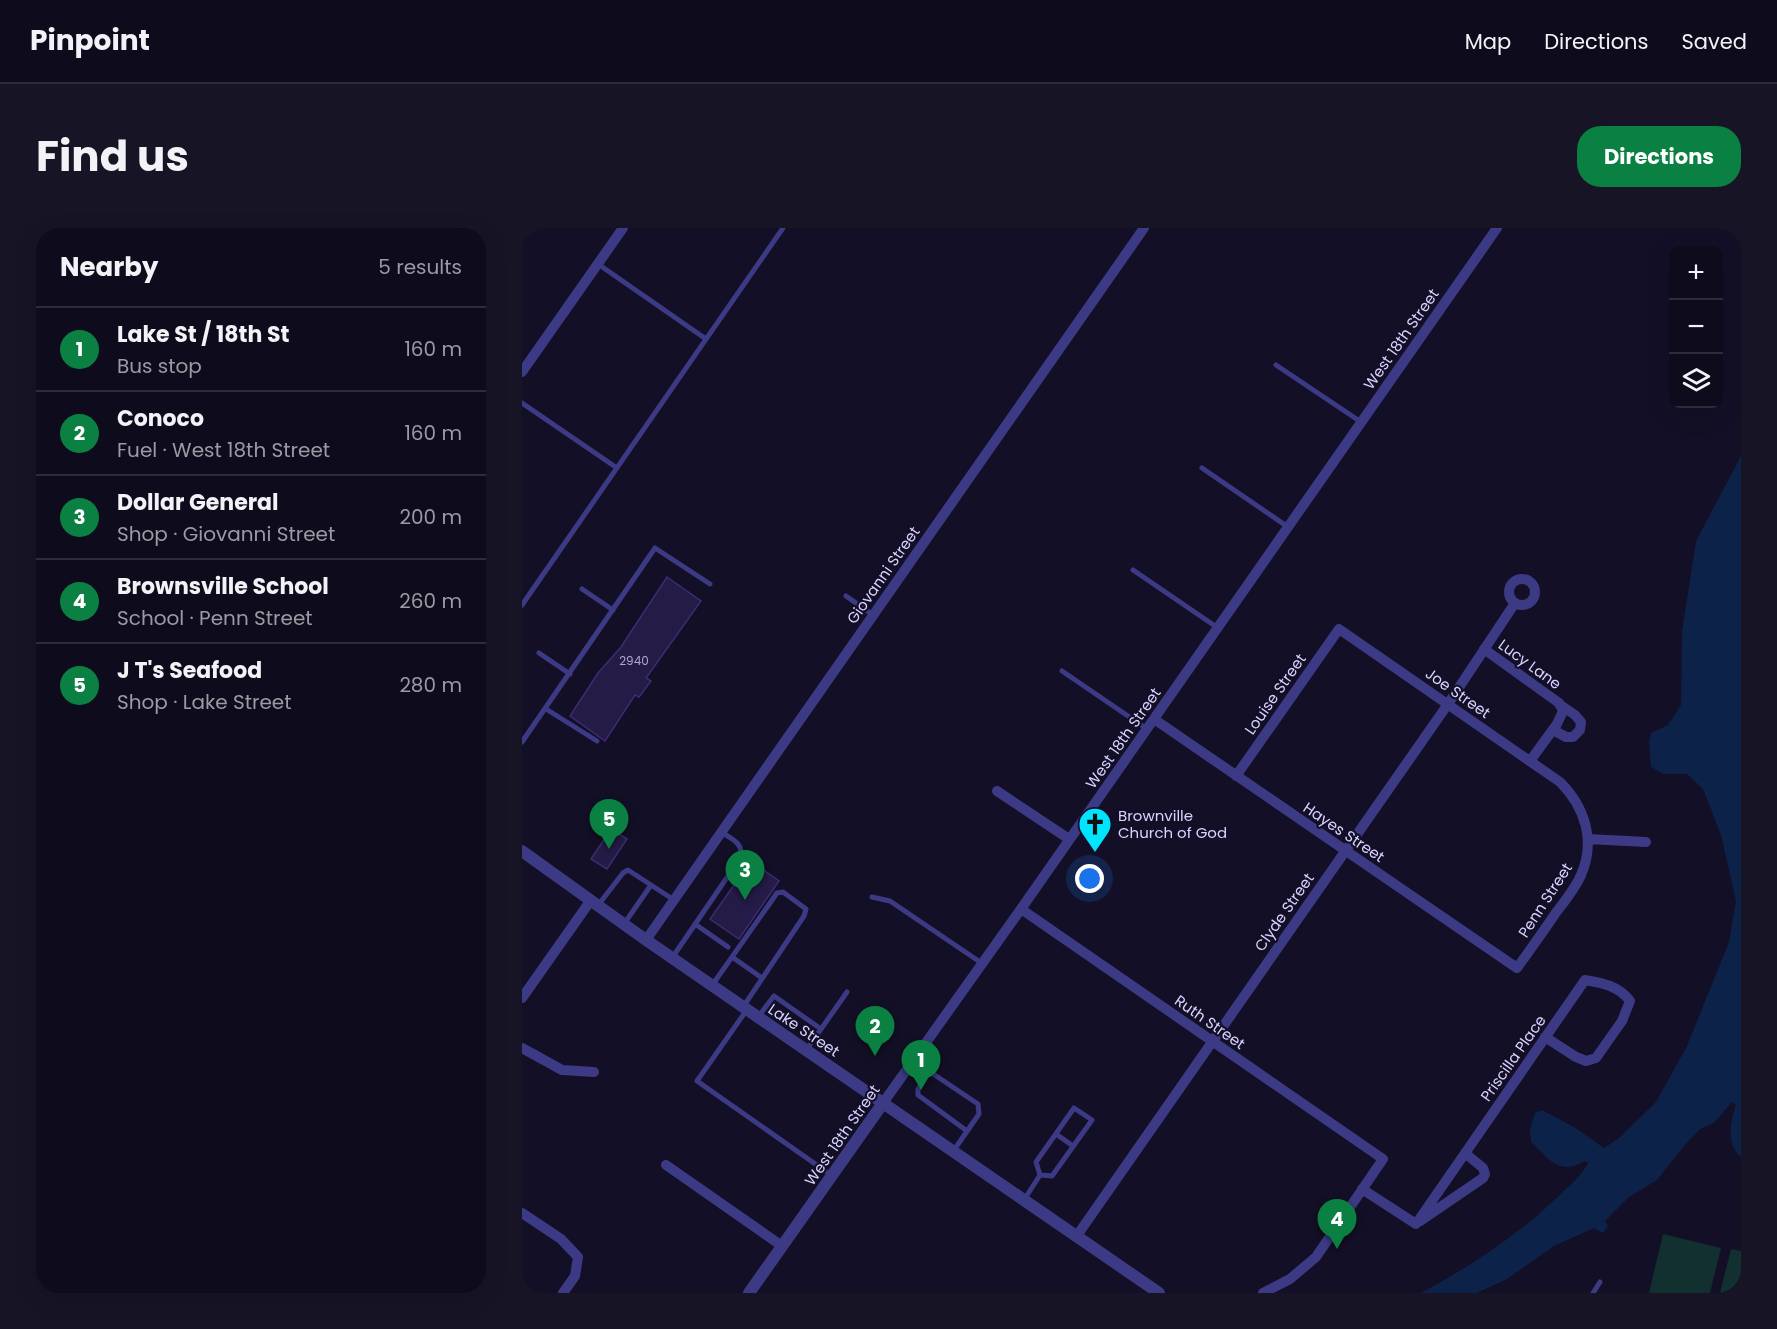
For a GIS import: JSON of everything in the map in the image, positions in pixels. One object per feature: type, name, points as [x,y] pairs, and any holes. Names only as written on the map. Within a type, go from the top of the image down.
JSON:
[{"type":"street","points":[[522,372],[623,228]]},
{"type":"street","name":"Giovanni Street","points":[[646,940],[1144,228]]},
{"type":"street","name":"West 18th Street","points":[[750,1293],[983,964],[1497,228]]},
{"type":"street","name":"Clyde Street","points":[[1076,1237],[1448,704],[1515,603]]},
{"type":"street","name":"Joe Street","points":[[1339,629],[1560,782]]},
{"type":"street","name":"Louise Street","points":[[1236,776],[1339,629]]},
{"type":"street","name":"Lucy Lane","points":[[1484,650],[1559,703],[1581,722],[1580,730],[1573,737],[1566,737],[1552,730]]},
{"type":"street","name":"Lucy Lane","points":[[1530,761],[1563,711],[1559,703]]},
{"type":"street","name":"Hayes Street","points":[[1154,719],[1517,968]]},
{"type":"street","name":"Penn Street","points":[[1517,968],[1576,885],[1585,864],[1587,827],[1579,805],[1560,782]]},
{"type":"street","points":[[997,791],[1069,840]]},
{"type":"street","points":[[1588,839],[1646,842]]},
{"type":"street","name":"Lake Street","points":[[522,851],[712,986],[1159,1293]]},
{"type":"street","points":[[522,998],[595,903]]},
{"type":"street","name":"Ruth Street","points":[[1021,909],[1383,1159],[1362,1189]]},
{"type":"street","name":"Priscilla Place","points":[[1416,1224],[1545,1037],[1585,980],[1606,984],[1624,993],[1630,1001],[1622,1021],[1596,1058],[1586,1061],[1576,1057],[1545,1037]]},
{"type":"street","points":[[522,1048],[562,1070],[594,1072]]},
{"type":"street","points":[[1263,1293],[1290,1279],[1316,1257],[1362,1189],[1416,1224],[1432,1215],[1483,1178],[1485,1174],[1483,1168],[1465,1153]]},
{"type":"street","points":[[666,1165],[783,1246]]},
{"type":"street","points":[[522,1213],[561,1239],[578,1257],[575,1276],[563,1293]]},
{"type":"lane","points":[[522,604],[783,228]]},
{"type":"lane","points":[[598,264],[706,339]]},
{"type":"lane","points":[[1276,365],[1361,422]]},
{"type":"lane","points":[[522,403],[616,468]]},
{"type":"lane","points":[[1202,468],[1288,527]]},
{"type":"lane","points":[[522,742],[656,548],[710,584]]},
{"type":"lane","points":[[1133,570],[1218,628]]},
{"type":"lane","points":[[582,589],[613,610]]},
{"type":"lane","points":[[846,596],[873,615]]},
{"type":"lane","points":[[539,653],[570,674]]},
{"type":"lane","points":[[1062,672],[1147,729]]},
{"type":"lane","points":[[546,709],[597,741]]},
{"type":"lane","points":[[672,958],[741,857],[740,845],[722,832]]},
{"type":"lane","points":[[595,903],[622,873],[628,870],[674,900]]},
{"type":"lane","points":[[624,924],[651,885]]},
{"type":"lane","points":[[712,986],[777,893],[783,892],[806,909],[804,916],[697,1081],[832,1176]]},
{"type":"lane","points":[[872,897],[890,901],[983,964]]},
{"type":"lane","points":[[695,924],[728,947]]},
{"type":"lane","points":[[732,957],[762,978]]},
{"type":"lane","points":[[806,1050],[847,992]]},
{"type":"lane","points":[[758,1017],[774,996],[821,1029]]},
{"type":"lane","points":[[914,1060],[978,1104],[979,1114],[953,1152]]},
{"type":"lane","points":[[930,1071],[918,1089],[918,1095],[967,1131]]},
{"type":"lane","points":[[943,1090],[948,1084]]},
{"type":"lane","points":[[955,1098],[959,1092]]},
{"type":"lane","points":[[966,1106],[970,1099]]},
{"type":"lane","points":[[932,1106],[937,1100]]},
{"type":"lane","points":[[943,1114],[948,1108]]},
{"type":"lane","points":[[1024,1200],[1040,1175],[1036,1162],[1074,1108],[1092,1120],[1052,1176],[1040,1175]]},
{"type":"lane","points":[[954,1122],[959,1116]]},
{"type":"lane","points":[[1056,1134],[1073,1146]]},
{"type":"lane","points":[[1593,1293],[1600,1282]]},
{"type":"green space","points":[[1663,1234],[1721,1248],[1710,1293],[1649,1293]]},
{"type":"green space","points":[[1731,1249],[1741,1251],[1741,1293],[1720,1293]]},
{"type":"water","points":[[1741,456],[1741,1157],[1736,1152],[1731,1139],[1732,1118],[1736,1105],[1732,1102],[1714,1123],[1700,1129],[1657,1180],[1629,1197],[1605,1221],[1608,1226],[1603,1233],[1594,1228],[1554,1246],[1507,1279],[1477,1293],[1421,1293],[1458,1272],[1511,1236],[1545,1209],[1586,1167],[1588,1163],[1585,1161],[1568,1167],[1555,1164],[1531,1142],[1530,1129],[1535,1113],[1542,1110],[1574,1127],[1604,1148],[1619,1138],[1656,1102],[1687,1046],[1729,942],[1736,901],[1721,835],[1703,789],[1687,774],[1663,774],[1651,767],[1649,742],[1651,733],[1668,725],[1681,705],[1682,631],[1696,541]]},
{"type":"building","points":[[667,577],[701,601],[646,678],[651,681],[639,697],[635,695],[605,741],[570,716],[598,673],[621,647]]},
{"type":"building","points":[[611,829],[627,839],[607,869],[591,859]]},
{"type":"building","points":[[751,861],[779,881],[739,939],[710,919]]},
{"type":"place","name":"J T's Seafood","points":[[609,849]]},
{"type":"place","name":"Brownville Church of God","points":[[1095,853]]},
{"type":"place","name":"Dollar General","points":[[745,900]]},
{"type":"place","name":"Conoco","points":[[875,1056]]},
{"type":"place","name":"Lake St / 18th St","points":[[921,1090]]},
{"type":"place","name":"Brownsville School","points":[[1337,1249]]}]
